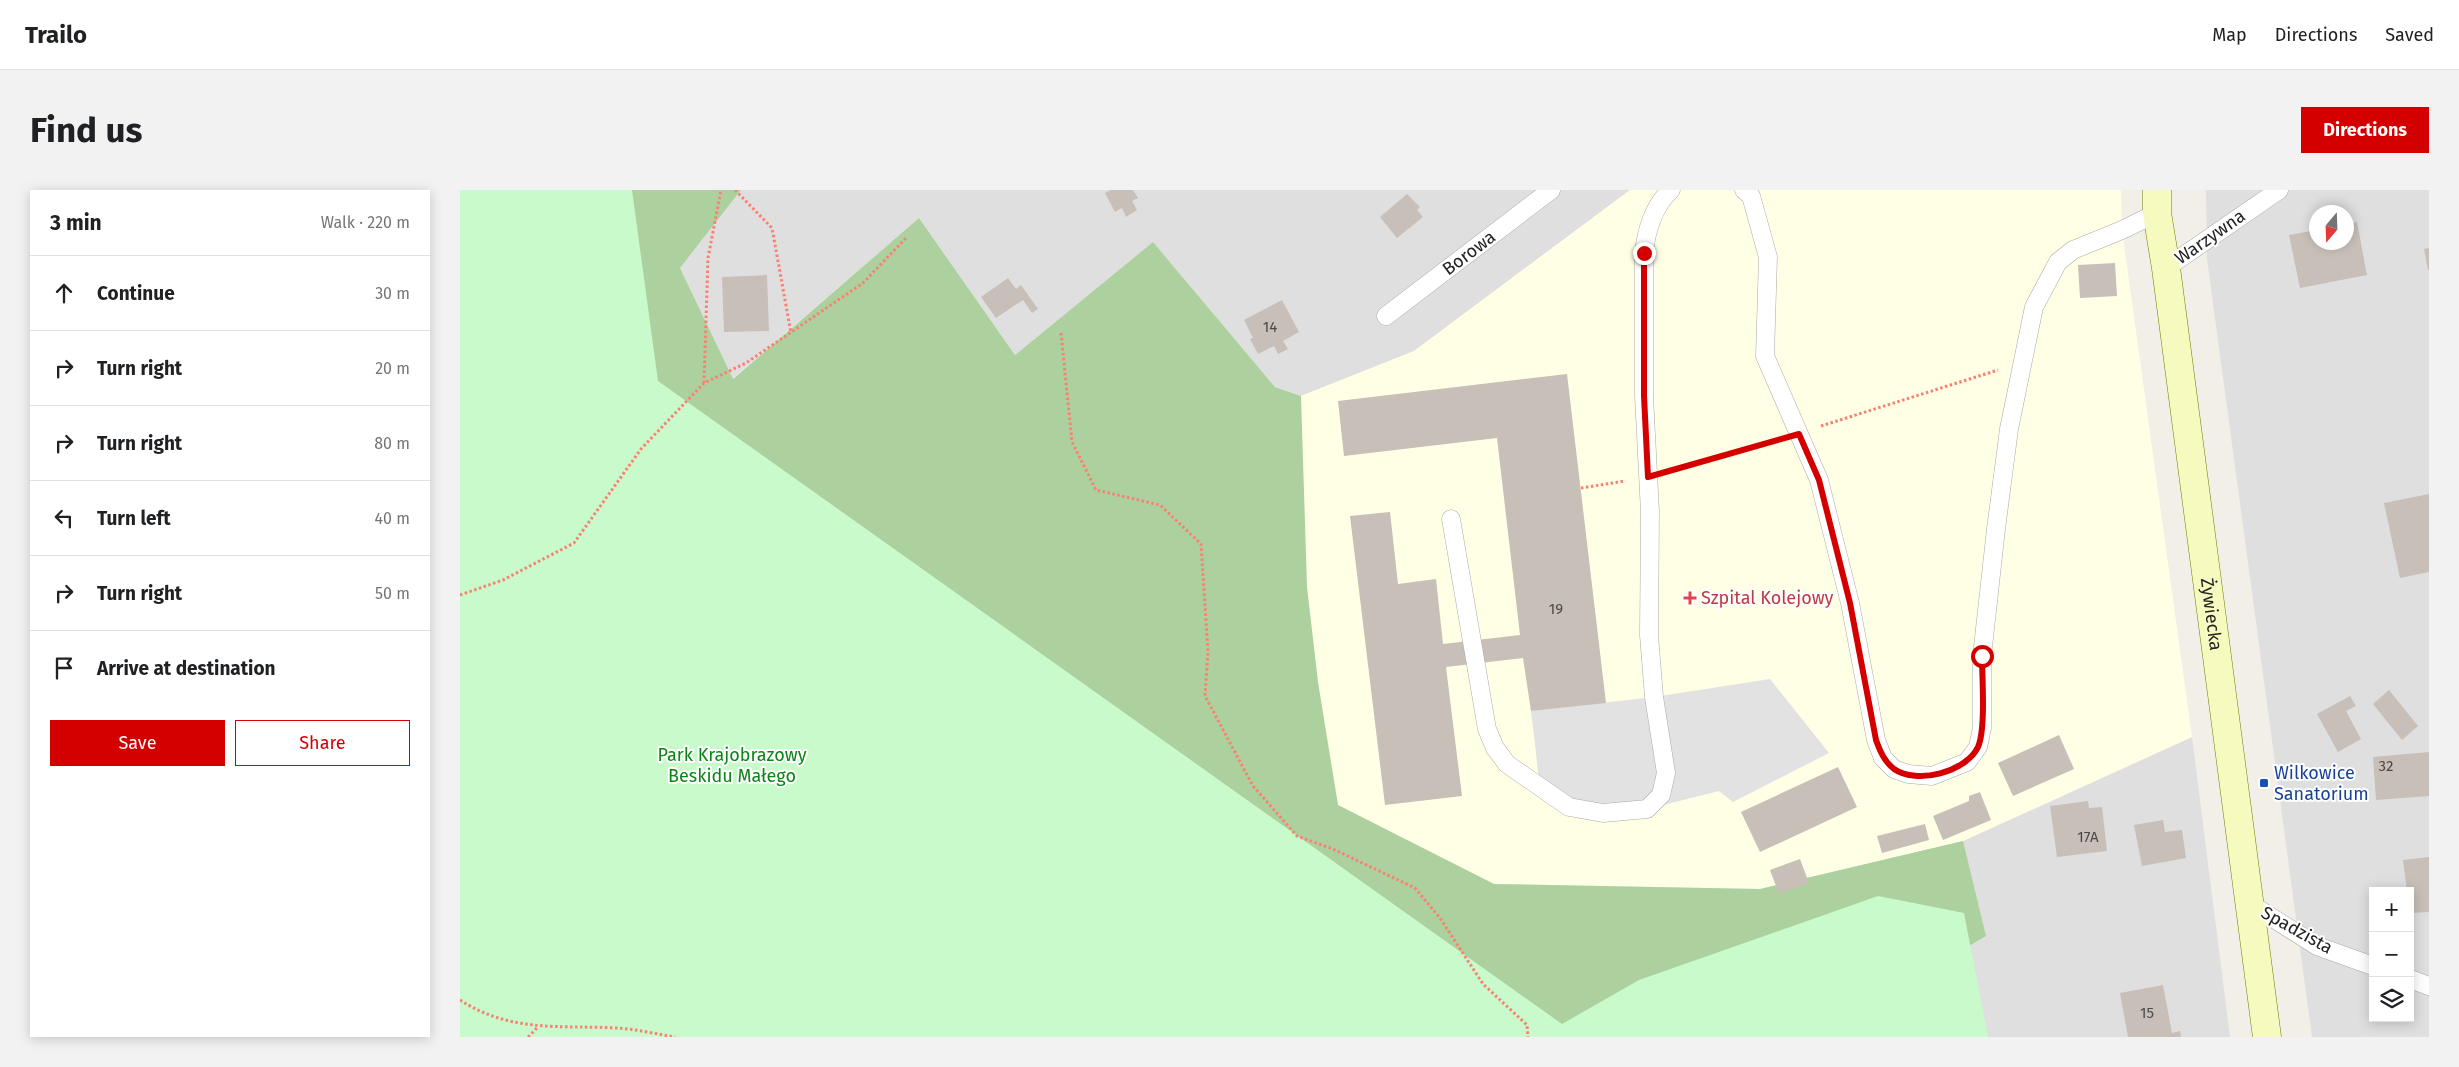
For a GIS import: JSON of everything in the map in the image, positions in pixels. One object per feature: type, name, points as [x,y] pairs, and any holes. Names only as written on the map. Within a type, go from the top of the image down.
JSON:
[{"type":"main road","name":"Żywiecka","points":[[2157,201],[2267,1037]]},
{"type":"lane","name":"Borowa","points":[[1386,316],[1552,190]]},
{"type":"lane","points":[[1450,519],[1487,729],[1494,748],[1508,764],[1570,807],[1603,813],[1647,809],[1661,795],[1666,773],[1654,697],[1649,635],[1648,477],[1644,396],[1644,253],[1645,237],[1655,211],[1671,190]]},
{"type":"lane","points":[[1744,190],[1751,196],[1768,258],[1765,356],[1819,480],[1850,603],[1876,740],[1883,758],[1894,769],[1908,774],[1932,776],[1954,769],[1967,762],[1978,747],[1982,728],[1982,656],[1996,529],[2009,429],[2034,307],[2058,262],[2073,250],[2122,230],[2157,201]]},
{"type":"lane","name":"Warzywna","points":[[2166,268],[2279,190]]},
{"type":"lane","name":"Spadzista","points":[[2250,903],[2317,946],[2369,965]]},
{"type":"lane","points":[[2414,980],[2429,986]]},
{"type":"path","points":[[704,383],[708,258],[721,190]]},
{"type":"path","points":[[735,190],[772,228],[791,333]]},
{"type":"path","points":[[460,595],[503,580],[574,543],[641,449],[704,383],[746,363],[863,283],[907,237]]},
{"type":"path","points":[[1061,333],[1072,442],[1096,490],[1160,505],[1201,544],[1208,651],[1205,696],[1253,786],[1296,836],[1342,852],[1415,888],[1440,918],[1483,984],[1527,1024],[1528,1037]]},
{"type":"path","points":[[1828,424],[1998,370]]},
{"type":"path","points":[[1581,488],[1648,477],[1799,434]]},
{"type":"path","points":[[460,1000],[481,1014],[538,1027],[619,1028],[674,1037]]},
{"type":"path","points":[[528,1037],[538,1027]]},
{"type":"shaded area","points":[[741,190],[1630,190],[1414,351],[1301,396],[1275,387],[1153,242],[1015,355],[919,218],[732,379],[680,268]]},
{"type":"shaded area","name":"Szpital Kolejowy","points":[[1630,190],[2121,190],[2122,230],[2192,737],[1963,841],[1760,889],[1494,884],[1338,805],[1317,682],[1097,514],[1301,396],[1414,351]]},
{"type":"shaded area","points":[[2206,190],[2429,190],[2429,1037],[2312,1037],[2207,259]]},
{"type":"shaded area","points":[[1770,679],[1829,753],[1733,802],[1719,791],[1647,809],[1603,813],[1541,796],[1531,711],[1654,697]]},
{"type":"shaded area","points":[[2192,737],[2230,1037],[1628,1037],[1760,889],[1963,841]]},
{"type":"green space","name":"Park Krajobrazowy Beskidu Małego","points":[[460,190],[741,190],[680,268],[733,379],[919,218],[1015,355],[1153,242],[1275,387],[1301,396],[1307,587],[1318,682],[1338,805],[1494,884],[1760,889],[1963,841],[1986,936],[1926,971],[1878,1025],[460,1037]]},
{"type":"green space","name":"Park Krajobrazowy Beskidu Małego","points":[[460,190],[632,190],[658,381],[1562,1024],[1639,980],[1878,896],[1964,913],[1988,1037],[460,1037]]},
{"type":"building","points":[[1111,190],[1133,190],[1138,198],[1132,201],[1137,210],[1126,217],[1122,208],[1115,212],[1105,193]]},
{"type":"building","points":[[1407,194],[1420,207],[1417,210],[1423,217],[1397,238],[1380,217]]},
{"type":"building","points":[[2357,222],[2367,275],[2300,288],[2289,235],[2309,231],[2309,250],[2354,250],[2354,223]]},
{"type":"building","points":[[2429,248],[2429,270],[2428,270],[2424,249]]},
{"type":"building","points":[[2115,263],[2117,296],[2080,298],[2078,265]]},
{"type":"building","points":[[767,275],[769,331],[724,332],[722,277]]},
{"type":"building","points":[[1008,278],[1016,289],[1021,285],[1038,309],[1032,313],[1023,300],[996,318],[981,297]]},
{"type":"building","points":[[1282,300],[1299,332],[1283,341],[1288,349],[1278,354],[1274,346],[1258,354],[1250,339],[1253,338],[1244,320]]},
{"type":"building","points":[[1567,374],[1606,703],[1531,711],[1523,658],[1446,667],[1462,796],[1385,805],[1350,516],[1390,512],[1398,584],[1436,579],[1443,644],[1520,635],[1497,438],[1344,456],[1338,401]]},
{"type":"building","points":[[2429,494],[2429,572],[2400,578],[2384,503]]},
{"type":"building","points":[[2389,690],[2418,726],[2402,740],[2373,704]]},
{"type":"building","points":[[2350,696],[2356,706],[2346,711],[2361,739],[2338,752],[2317,714]]},
{"type":"building","points":[[2059,735],[2074,769],[2013,796],[1998,763]]},
{"type":"building","points":[[2429,752],[2429,796],[2376,800],[2373,757]]},
{"type":"building","points":[[1838,767],[1857,807],[1760,852],[1741,812]]},
{"type":"building","points":[[1980,792],[1991,820],[1943,840],[1933,816],[1969,801],[1969,796]]},
{"type":"building","points":[[2088,801],[2089,808],[2102,807],[2107,851],[2057,857],[2050,806]]},
{"type":"building","points":[[2163,820],[2165,832],[2182,830],[2186,858],[2142,866],[2134,825]]},
{"type":"building","points":[[1925,824],[1929,840],[1882,853],[1877,836]]},
{"type":"building","points":[[2429,857],[2429,912],[2414,913],[2414,887],[2406,887],[2403,860]]},
{"type":"building","points":[[1800,859],[1809,883],[1779,894],[1770,870]]},
{"type":"building","points":[[2163,985],[2172,1033],[2180,1031],[2181,1037],[2128,1037],[2120,993]]},
{"type":"place","name":"Szpital Kolejowy","points":[[1690,598]]},
{"type":"place","name":"Wilkowice Sanatorium","points":[[2264,783]]},
{"type":"route","points":[[1644,253],[1644,396],[1648,477],[1799,434],[1819,480],[1850,603],[1876,740],[1883,758],[1894,769],[1908,774],[1932,776],[1954,769],[1967,762],[1978,747],[1982,728],[1982,656]]}]
